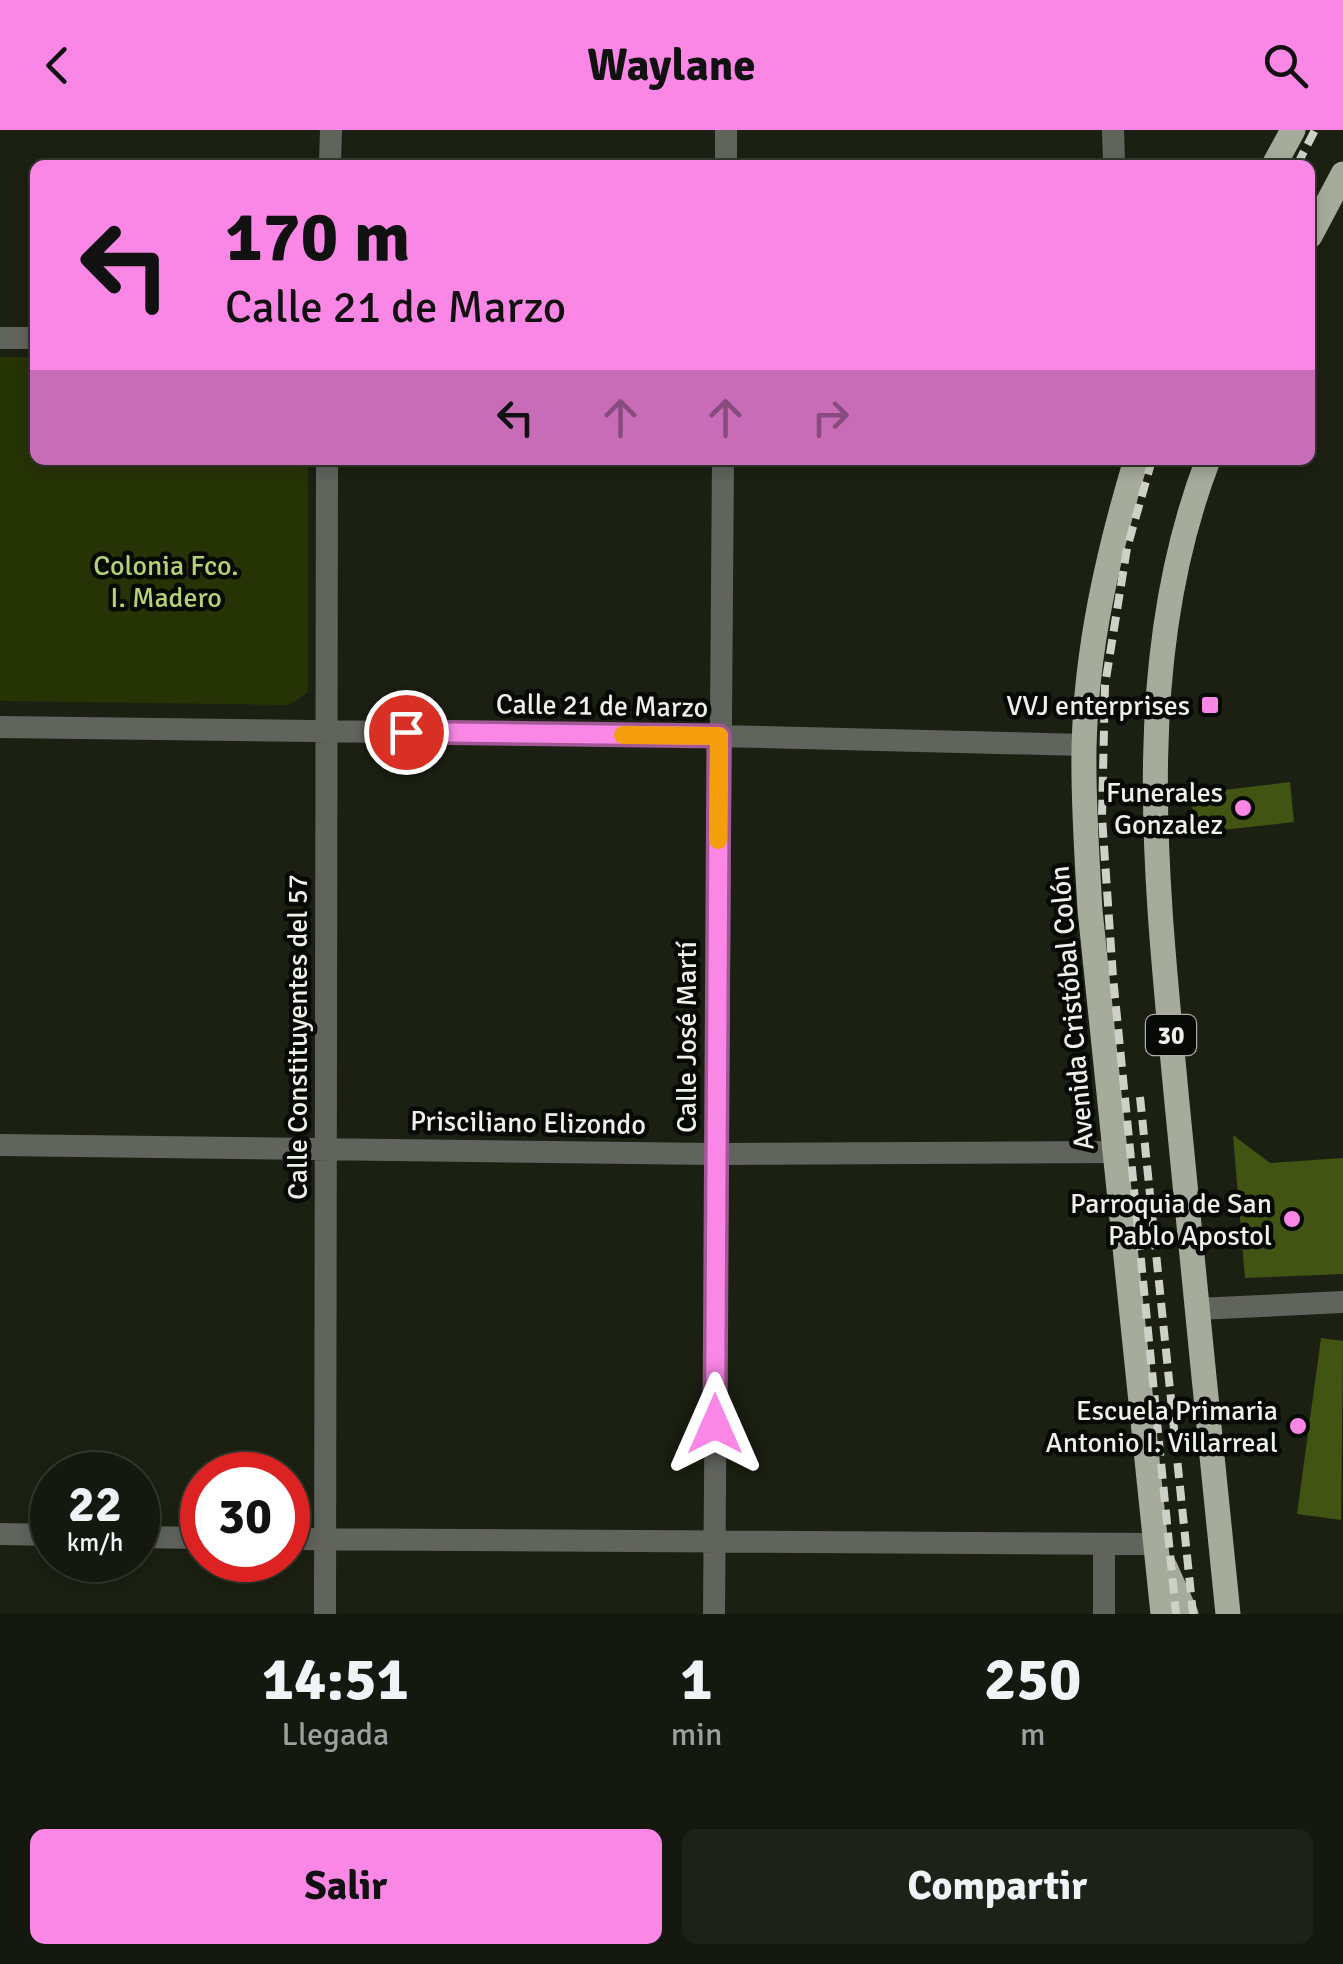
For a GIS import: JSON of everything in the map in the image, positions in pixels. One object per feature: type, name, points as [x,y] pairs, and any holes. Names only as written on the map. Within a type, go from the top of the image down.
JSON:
[{"type":"main road","points":[[1277,160],[1292,130]]},
{"type":"main road","points":[[1315,227],[1343,174]]},
{"type":"main road","name":"Avenida Cristóbal Colón","points":[[1135,465],[1113,540],[1096,626],[1084,745],[1090,910],[1163,1614]]},
{"type":"main road","name":"30","points":[[1207,465],[1166,614],[1154,763],[1162,935],[1228,1614]]},
{"type":"main road","points":[[1155,1544],[1186,1614]]},
{"type":"street","points":[[330,130],[330,160]]},
{"type":"street","points":[[726,130],[726,160]]},
{"type":"street","points":[[1112,130],[1114,160]]},
{"type":"street","points":[[0,338],[30,338]]},
{"type":"street","name":"Calle Constituyentes del 57","points":[[325,1614],[327,465]]},
{"type":"street","name":"Calle José Martí","points":[[714,1614],[723,465]]},
{"type":"street","name":"Calle 21 de Marzo","points":[[0,727],[1084,745]]},
{"type":"street","name":"Prisciliano Elizondo","points":[[0,1145],[716,1154],[1114,1152]]},
{"type":"street","points":[[1197,1309],[1343,1302]]},
{"type":"street","points":[[0,1534],[30,1535]]},
{"type":"street","points":[[310,1539],[1155,1544]]},
{"type":"street","points":[[1104,1546],[1104,1614]]},
{"type":"green space","name":"Colonia Fco. I. Madero","points":[[0,357],[30,357],[30,465],[308,465],[308,692],[289,705],[0,701]]},
{"type":"building","name":"Funerales Gonzalez","points":[[1290,782],[1294,822],[1195,833],[1191,794]]},
{"type":"building","name":"Parroquia de San Pablo Apostol","points":[[1233,1135],[1270,1163],[1343,1158],[1343,1274],[1245,1278]]},
{"type":"building","points":[[1321,1338],[1343,1341],[1341,1520],[1297,1514]]},
{"type":"railway","points":[[1300,160],[1315,130]]},
{"type":"railway","points":[[1151,465],[1127,548],[1105,685],[1102,817],[1113,977],[1176,1614]]},
{"type":"railway","points":[[1140,1097],[1193,1614]]},
{"type":"slow traffic","points":[[623,735],[719,736],[718,840]]},
{"type":"place","name":"VVJ enterprises","points":[[1210,705]]},
{"type":"place","name":"Funerales Gonzalez","points":[[1243,808]]},
{"type":"place","name":"Parroquia de San Pablo Apostol","points":[[1292,1219]]},
{"type":"place","name":"Escuela Primaria Antonio I. Villarreal","points":[[1298,1426]]},
{"type":"route","points":[[406,732],[719,736],[715,1424]]}]
